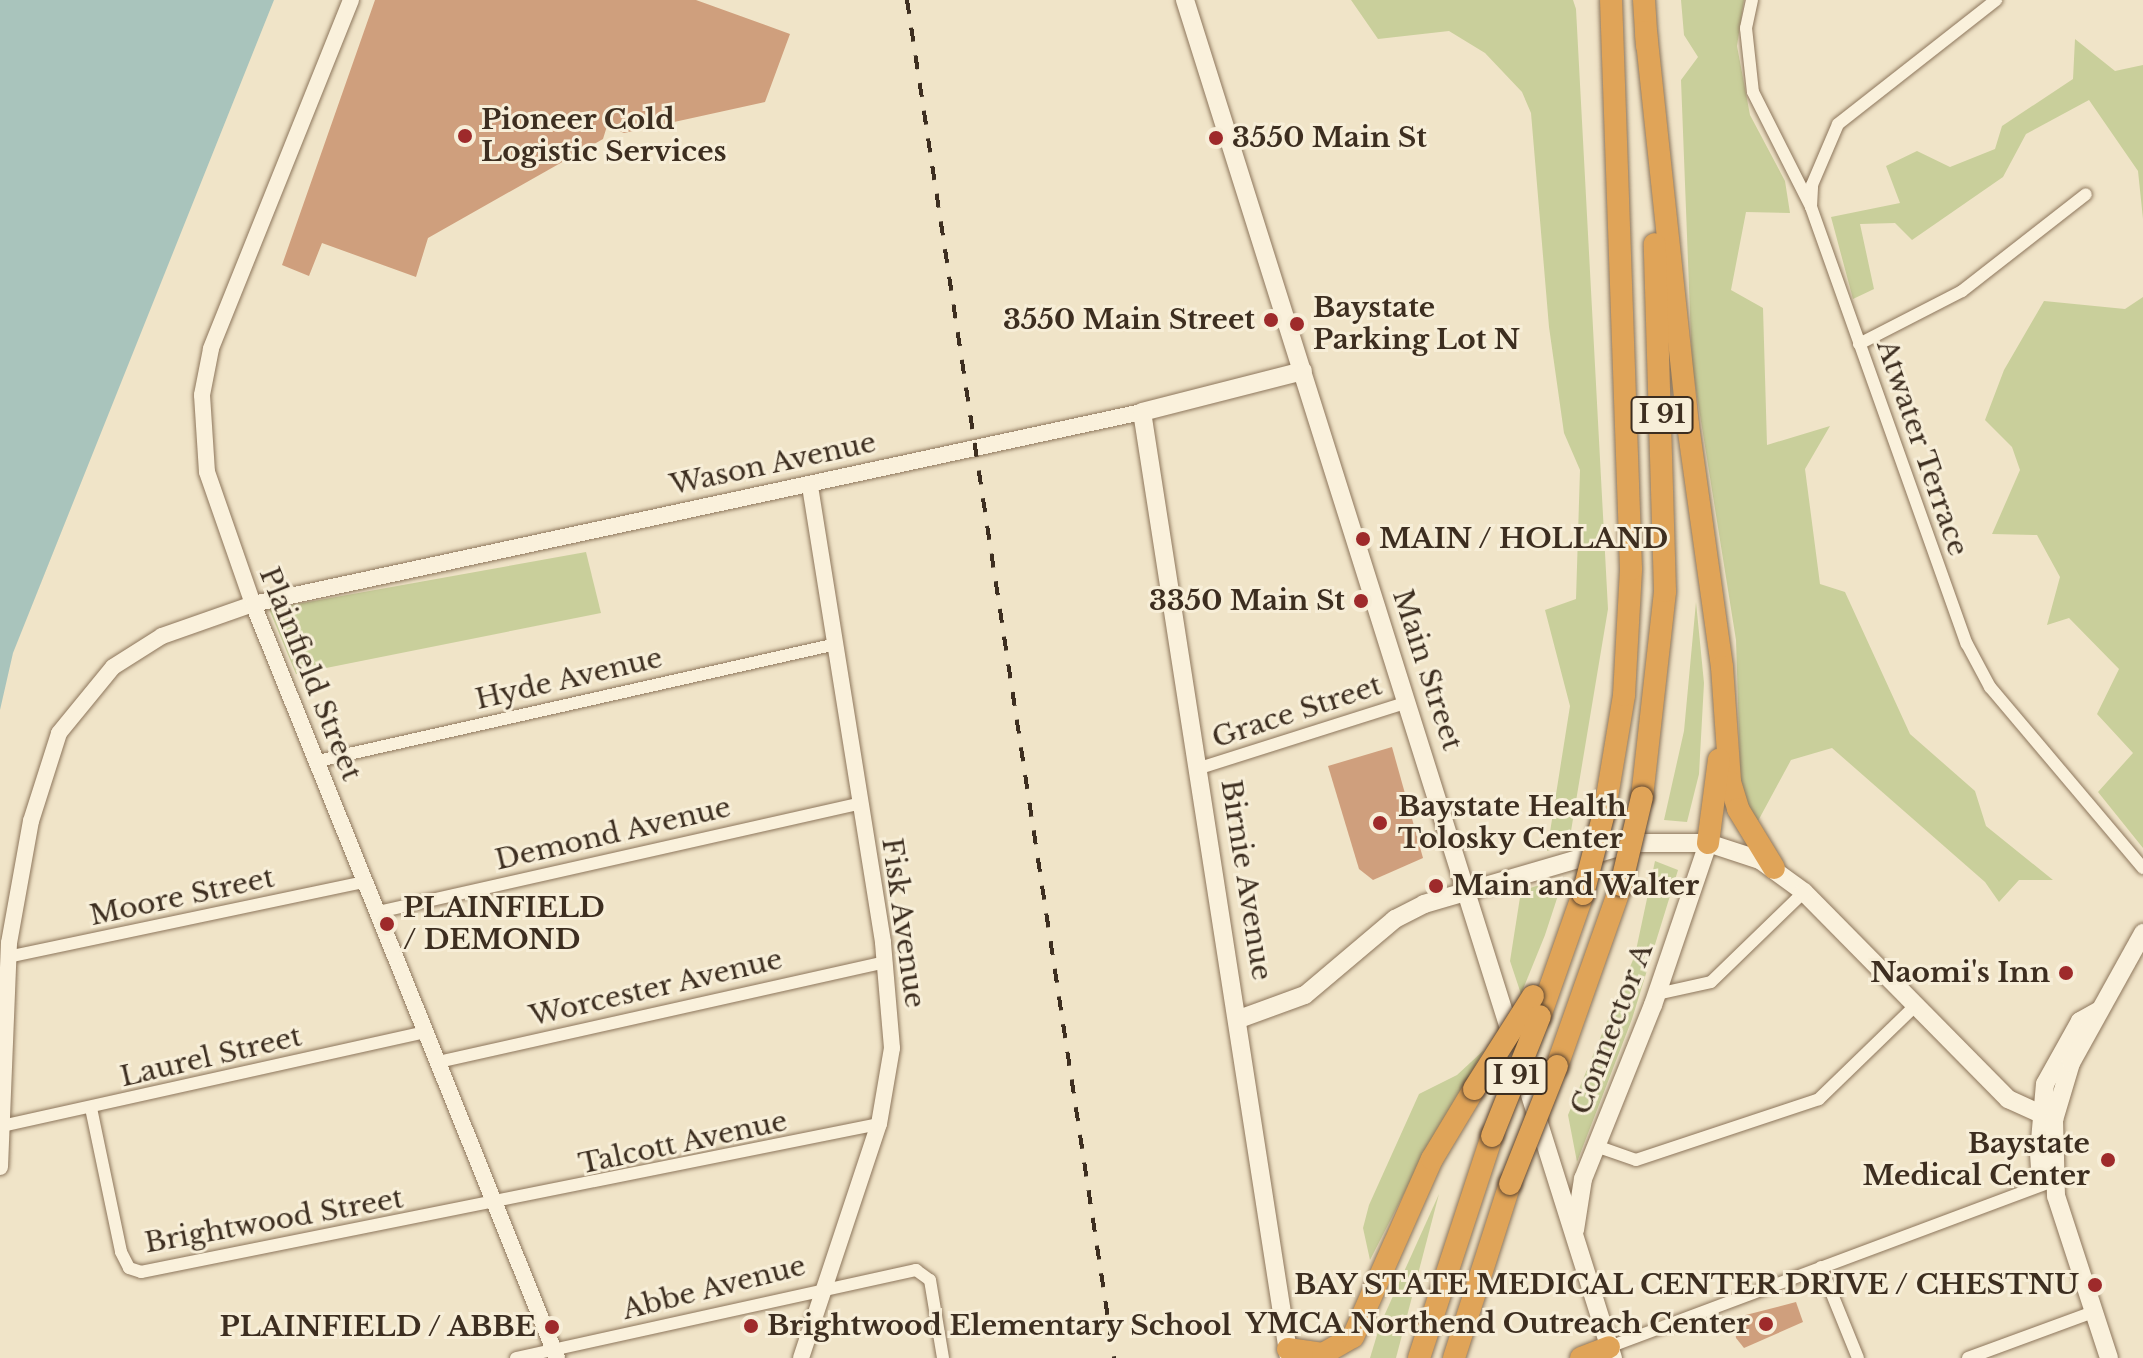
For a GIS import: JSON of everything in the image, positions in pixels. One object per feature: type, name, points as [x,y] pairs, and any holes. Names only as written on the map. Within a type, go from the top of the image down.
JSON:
[{"type":"highway","name":"I 91","points":[[1419,1358],[1537,1006],[1583,894],[1605,809],[1624,695],[1631,569],[1610,0]]},
{"type":"highway","name":"I 91","points":[[1454,1358],[1510,1184],[1557,1066],[1621,885],[1642,797],[1658,695],[1665,569],[1644,0]]},
{"type":"highway","points":[[1646,32],[1724,715],[1738,809],[1774,868]]},
{"type":"highway","points":[[1708,843],[1724,715]]},
{"type":"highway","points":[[1288,1353],[1323,1354],[1345,1345],[1359,1328],[1386,1259],[1432,1159],[1474,1089],[1537,1006]]},
{"type":"highway","points":[[1356,1358],[1386,1259]]},
{"type":"highway","points":[[1581,1358],[1611,1353]]},
{"type":"main road","name":"Main Street","points":[[1185,0],[1611,1353]]},
{"type":"main road","name":"Wason Avenue","points":[[1142,412],[1303,371]]},
{"type":"main road","name":"Birnie Avenue","points":[[1142,412],[1239,1019],[1288,1353]]},
{"type":"main road","points":[[1239,1019],[1300,999],[1403,913],[1466,890],[1632,843],[1708,843],[1774,868],[1804,892],[2008,1099],[2046,1119]]},
{"type":"main road","name":"Connector A","points":[[1574,1237],[1579,1195],[1657,994],[1708,843]]},
{"type":"main road","points":[[2109,1358],[2054,1181],[2046,1119],[2098,1011],[2143,933]]},
{"type":"street","name":"Plainfield Street","points":[[351,0],[211,349],[202,395],[201,433],[214,505],[556,1354]]},
{"type":"street","name":"Atwater Terrace","points":[[1752,0],[1746,28],[1753,92],[1811,207],[1980,672],[2143,868]]},
{"type":"street","points":[[1811,207],[1812,185],[1838,124],[1996,0]]},
{"type":"street","points":[[1859,344],[1962,291],[2086,194]]},
{"type":"street","name":"Wason Avenue","points":[[0,1167],[6,1125],[8,957],[31,821],[67,719],[113,667],[162,636],[253,604],[1142,412]]},
{"type":"street","name":"Fisk Avenue","points":[[801,1358],[879,1124],[892,1048],[886,962],[832,645],[810,486]]},
{"type":"street","name":"Hyde Avenue","points":[[318,761],[832,645]]},
{"type":"street","name":"Grace Street","points":[[1200,768],[1408,702]]},
{"type":"street","name":"Demond Avenue","points":[[378,912],[859,804]]},
{"type":"street","name":"Moore Street","points":[[8,957],[365,882]]},
{"type":"street","points":[[1657,994],[1711,982],[1804,892]]},
{"type":"street","name":"Worcester Avenue","points":[[438,1062],[886,962]]},
{"type":"street","points":[[1596,1146],[1636,1160],[1819,1099],[1916,1005]]},
{"type":"street","name":"Laurel Street","points":[[6,1125],[426,1032]]},
{"type":"street","name":"Brightwood Street","points":[[91,1108],[121,1252],[134,1271],[496,1205]]},
{"type":"street","name":"Talcott Avenue","points":[[496,1205],[879,1124]]},
{"type":"street","points":[[1611,1353],[1821,1267],[2054,1181]]},
{"type":"street","points":[[1821,1267],[1858,1358]]},
{"type":"street","name":"Abbe Avenue","points":[[516,1358],[556,1354],[824,1286],[925,1271],[943,1358]]},
{"type":"street","points":[[1968,1358],[2093,1312]]},
{"type":"green space","points":[[1351,0],[1573,0],[1576,9],[1608,609],[1569,843],[1547,851],[1570,706],[1545,610],[1576,599],[1580,470],[1564,433],[1549,327],[1531,113],[1522,92],[1485,53],[1449,31],[1378,39]]},
{"type":"green space","points":[[1681,0],[1744,0],[1737,46],[1750,115],[1785,181],[1790,213],[1746,212],[1731,290],[1763,308],[1767,445],[1830,426],[1805,469],[1820,584],[1845,592],[1910,734],[1975,791],[1986,826],[2053,880],[2019,880],[1999,902],[1985,882],[1832,748],[1791,760],[1758,821],[1741,796],[1736,640],[1692,365],[1681,80],[1698,57],[1684,35]]},
{"type":"green space","points":[[2075,39],[2115,71],[2143,65],[2143,219],[2138,171],[2089,100],[2026,134],[2003,177],[1912,240],[1895,223],[1860,224],[1874,289],[1853,299],[1831,217],[1900,203],[1886,166],[1917,151],[1950,167],[1995,149],[2002,126],[2073,79]]},
{"type":"green space","points":[[2143,297],[2143,848],[2098,792],[2133,753],[2097,714],[2119,669],[2069,618],[2047,625],[2060,577],[2037,535],[1992,534],[2020,470],[2012,447],[1985,420],[2004,370],[2044,301],[2125,309]]},
{"type":"green space","points":[[586,552],[601,613],[296,674],[269,609]]},
{"type":"green space","points":[[1696,602],[1704,683],[1699,774],[1687,822],[1664,820],[1684,731]]},
{"type":"green space","points":[[1655,861],[1678,870],[1632,1019],[1577,1162],[1568,1115],[1635,955]]},
{"type":"green space","points":[[1564,877],[1521,994],[1510,961],[1521,891]]},
{"type":"green space","points":[[1484,1050],[1433,1137],[1370,1260],[1363,1228],[1369,1205],[1419,1094],[1457,1075]]},
{"type":"green space","points":[[1439,1194],[1396,1358],[1370,1358],[1380,1325]]},
{"type":"water","points":[[0,0],[274,0],[13,653],[0,710]]},
{"type":"building","name":"Pioneer Cold Logistic Services","points":[[375,0],[696,0],[790,34],[765,102],[624,133],[607,126],[603,139],[428,238],[416,277],[322,243],[309,276],[282,265]]},
{"type":"building","name":"Baystate Health Tolosky Center","points":[[1392,747],[1423,858],[1373,880],[1359,869],[1328,766]]},
{"type":"building","name":"YMCA Northend Outreach Center","points":[[1796,1302],[1803,1322],[1744,1348],[1736,1338],[1734,1318]]},
{"type":"railway","points":[[907,0],[1114,1358]]},
{"type":"place","name":"Pioneer Cold Logistic Services","points":[[465,136]]},
{"type":"place","name":"3550 Main St","points":[[1216,138]]},
{"type":"place","name":"3550 Main Street","points":[[1271,320]]},
{"type":"place","name":"Baystate Parking Lot N","points":[[1297,324]]},
{"type":"place","name":"MAIN / HOLLAND","points":[[1363,539]]},
{"type":"place","name":"3350 Main St","points":[[1361,601]]},
{"type":"place","name":"Baystate Health Tolosky Center","points":[[1380,823]]},
{"type":"place","name":"Main and Walter","points":[[1436,886]]},
{"type":"place","name":"PLAINFIELD / DEMOND","points":[[387,924]]},
{"type":"place","name":"Naomi's Inn","points":[[2066,973]]},
{"type":"place","name":"Baystate Medical Center","points":[[2108,1160]]},
{"type":"place","name":"BAY STATE MEDICAL CENTER DRIVE / CHESTNU","points":[[2095,1285]]},
{"type":"place","name":"YMCA Northend Outreach Center","points":[[1766,1324]]},
{"type":"place","name":"Brightwood Elementary School","points":[[751,1326]]},
{"type":"place","name":"PLAINFIELD / ABBE","points":[[552,1327]]}]
